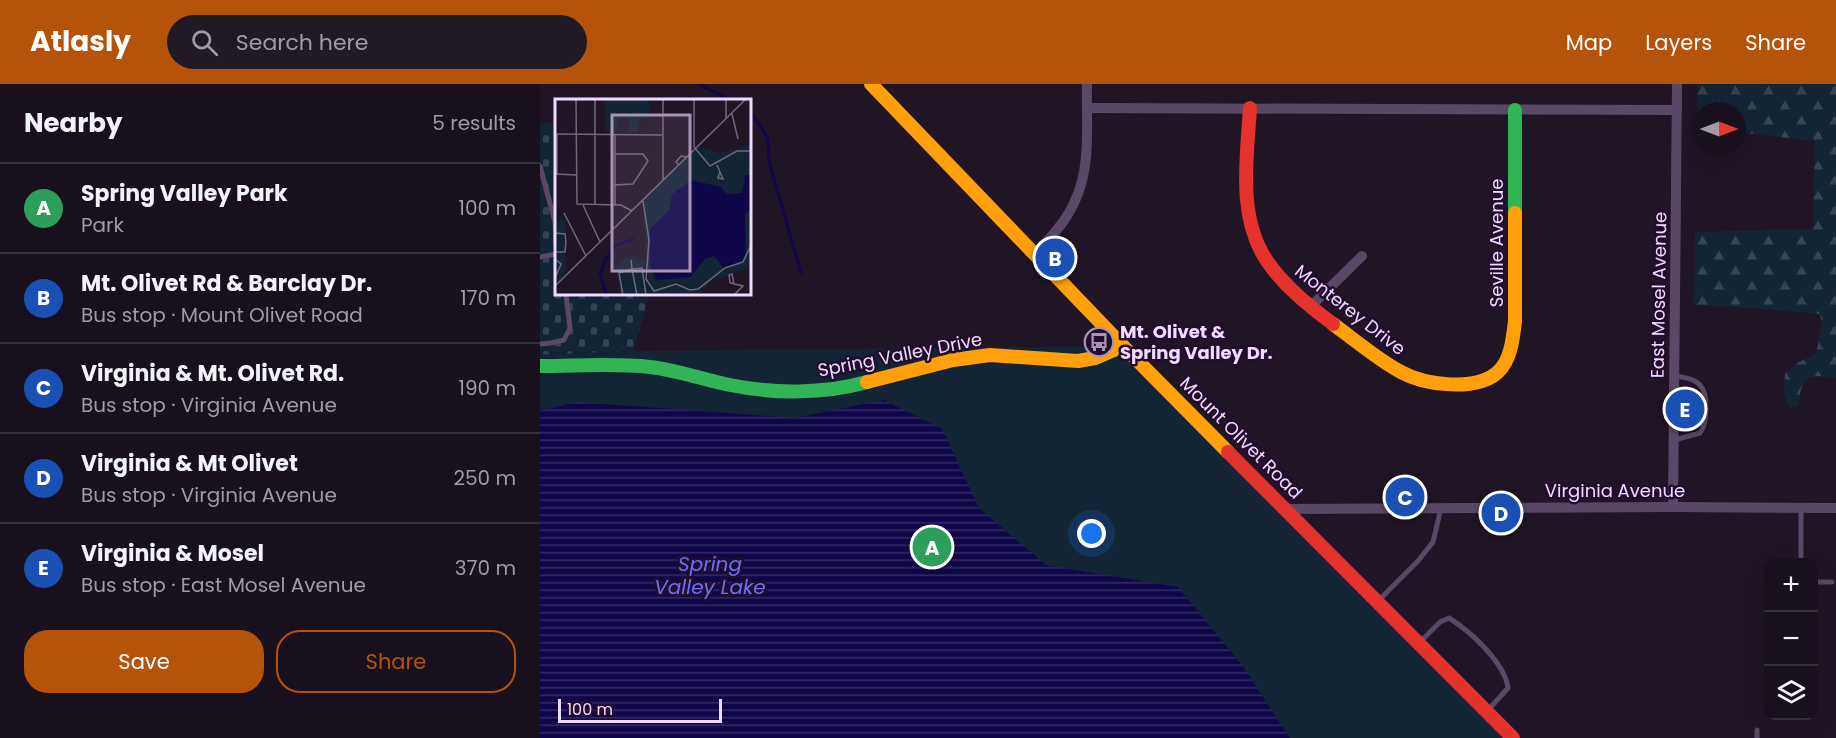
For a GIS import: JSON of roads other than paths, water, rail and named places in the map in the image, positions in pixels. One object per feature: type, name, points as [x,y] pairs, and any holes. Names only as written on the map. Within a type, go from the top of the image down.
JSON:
[{"type":"street","name":"Mount Olivet Road","points":[[871,84],[1123,346],[1513,738]]},
{"type":"street","points":[[1035,255],[1065,219],[1075,203],[1085,165],[1087,84]]},
{"type":"street","name":"East Mosel Avenue","points":[[1673,507],[1677,84]]},
{"type":"street","points":[[1086,108],[1677,110]]},
{"type":"street","name":"Monterey Drive","points":[[1250,108],[1247,191],[1251,219],[1266,259],[1280,278],[1311,306],[1407,376],[1432,382],[1455,384],[1477,382],[1491,378],[1498,372]]},
{"type":"street","name":"Seville Avenue","points":[[1498,372],[1513,342],[1515,321],[1515,110]]},
{"type":"street","points":[[1311,306],[1362,256]]},
{"type":"street","name":"Spring Valley Drive","points":[[540,366],[651,367],[733,386],[800,392],[849,387],[953,360],[990,355],[1078,361],[1095,358],[1123,346]]},
{"type":"street","name":"Virginia Avenue","points":[[1286,509],[1836,508]]},
{"type":"lane","points":[[540,166],[555,222]]},
{"type":"lane","points":[[540,257],[555,254]]},
{"type":"lane","points":[[540,344],[551,344],[564,340],[570,328],[566,296]]},
{"type":"lane","points":[[1674,376],[1690,377],[1701,386],[1706,396],[1706,409],[1704,428],[1701,433],[1674,440]]},
{"type":"lane","points":[[1377,601],[1418,561],[1433,542],[1442,508]]},
{"type":"lane","points":[[1801,508],[1801,558]]},
{"type":"lane","points":[[1818,582],[1832,582]]},
{"type":"lane","points":[[1419,643],[1440,622],[1449,618],[1460,625],[1498,663],[1508,681],[1508,688],[1487,712]]},
{"type":"lane","points":[[1757,730],[1757,738]]},
{"type":"water","name":"Spring Valley Lake","points":[[884,400],[942,429],[979,508],[1046,565],[1178,587],[1242,665],[1290,738],[540,738],[540,411],[577,402],[795,418]]},
{"type":"waterway","points":[[698,84],[729,99]]},
{"type":"waterway","points":[[752,116],[768,139],[769,161],[801,273]]},
{"type":"place","name":"Mt. Olivet Rd & Barclay Dr.","points":[[1055,258]]},
{"type":"place","name":"Mt. Olivet & Spring Valley Dr.","points":[[1099,342]]},
{"type":"place","name":"Virginia & Mosel","points":[[1685,409]]},
{"type":"place","name":"Virginia & Mt. Olivet Rd.","points":[[1405,497]]},
{"type":"place","name":"Virginia & Mt Olivet","points":[[1501,513]]},
{"type":"place","name":"Spring Valley Park","points":[[932,547]]}]
